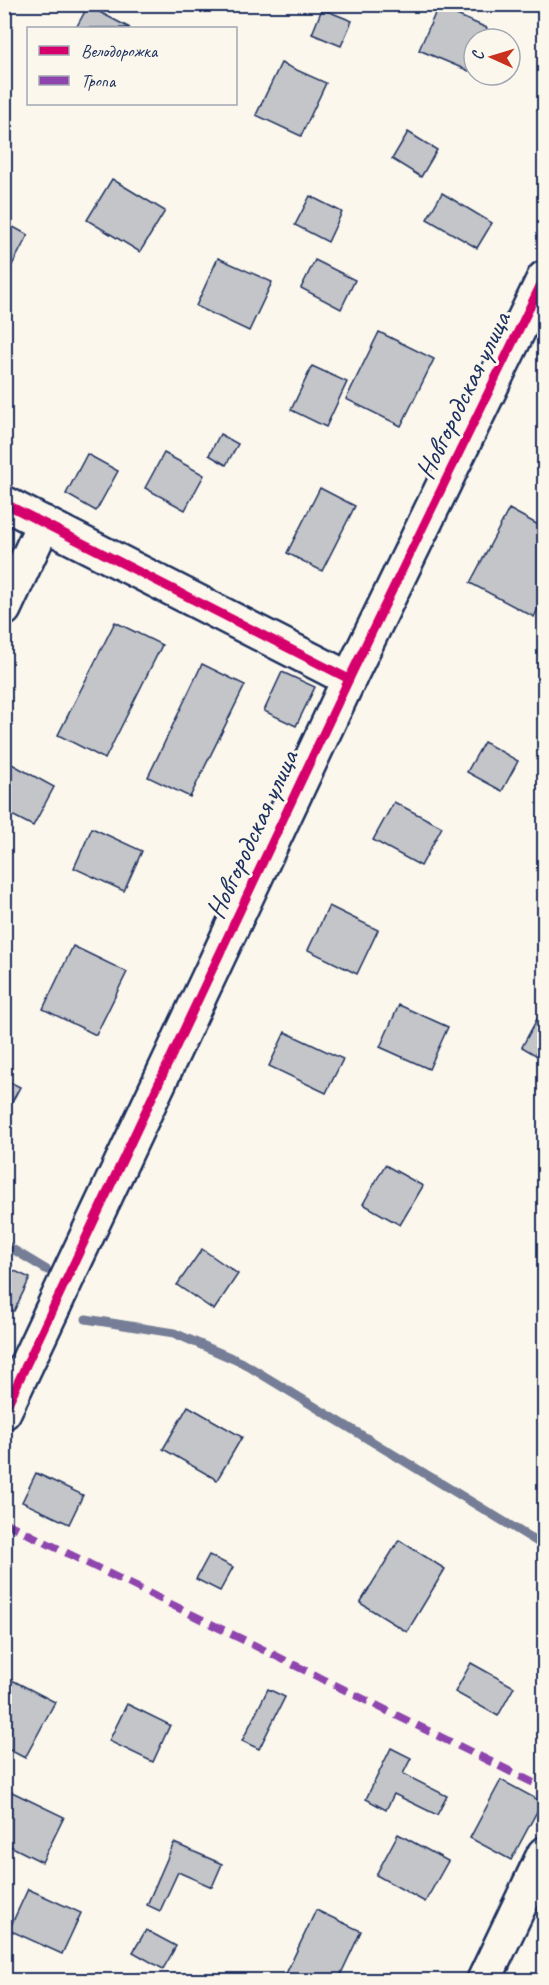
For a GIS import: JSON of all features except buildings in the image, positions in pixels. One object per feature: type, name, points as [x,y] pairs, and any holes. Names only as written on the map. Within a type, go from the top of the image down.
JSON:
[{"type":"street","name":"Новгородская улица","points":[[4,1412],[349,679],[544,278]]},
{"type":"street","points":[[4,503],[349,679]]},
{"type":"street","points":[[4,609],[44,523]]},
{"type":"street","points":[[484,1980],[544,1854]]},
{"type":"waterway","points":[[4,1244],[47,1270]]},
{"type":"waterway","points":[[86,1319],[174,1333],[243,1363],[544,1546]]},
{"type":"marked path","points":[[4,1522],[544,1788]]},
{"type":"cycle path","points":[[4,1412],[349,679],[544,278]]},
{"type":"cycle path","points":[[4,503],[349,679]]}]
